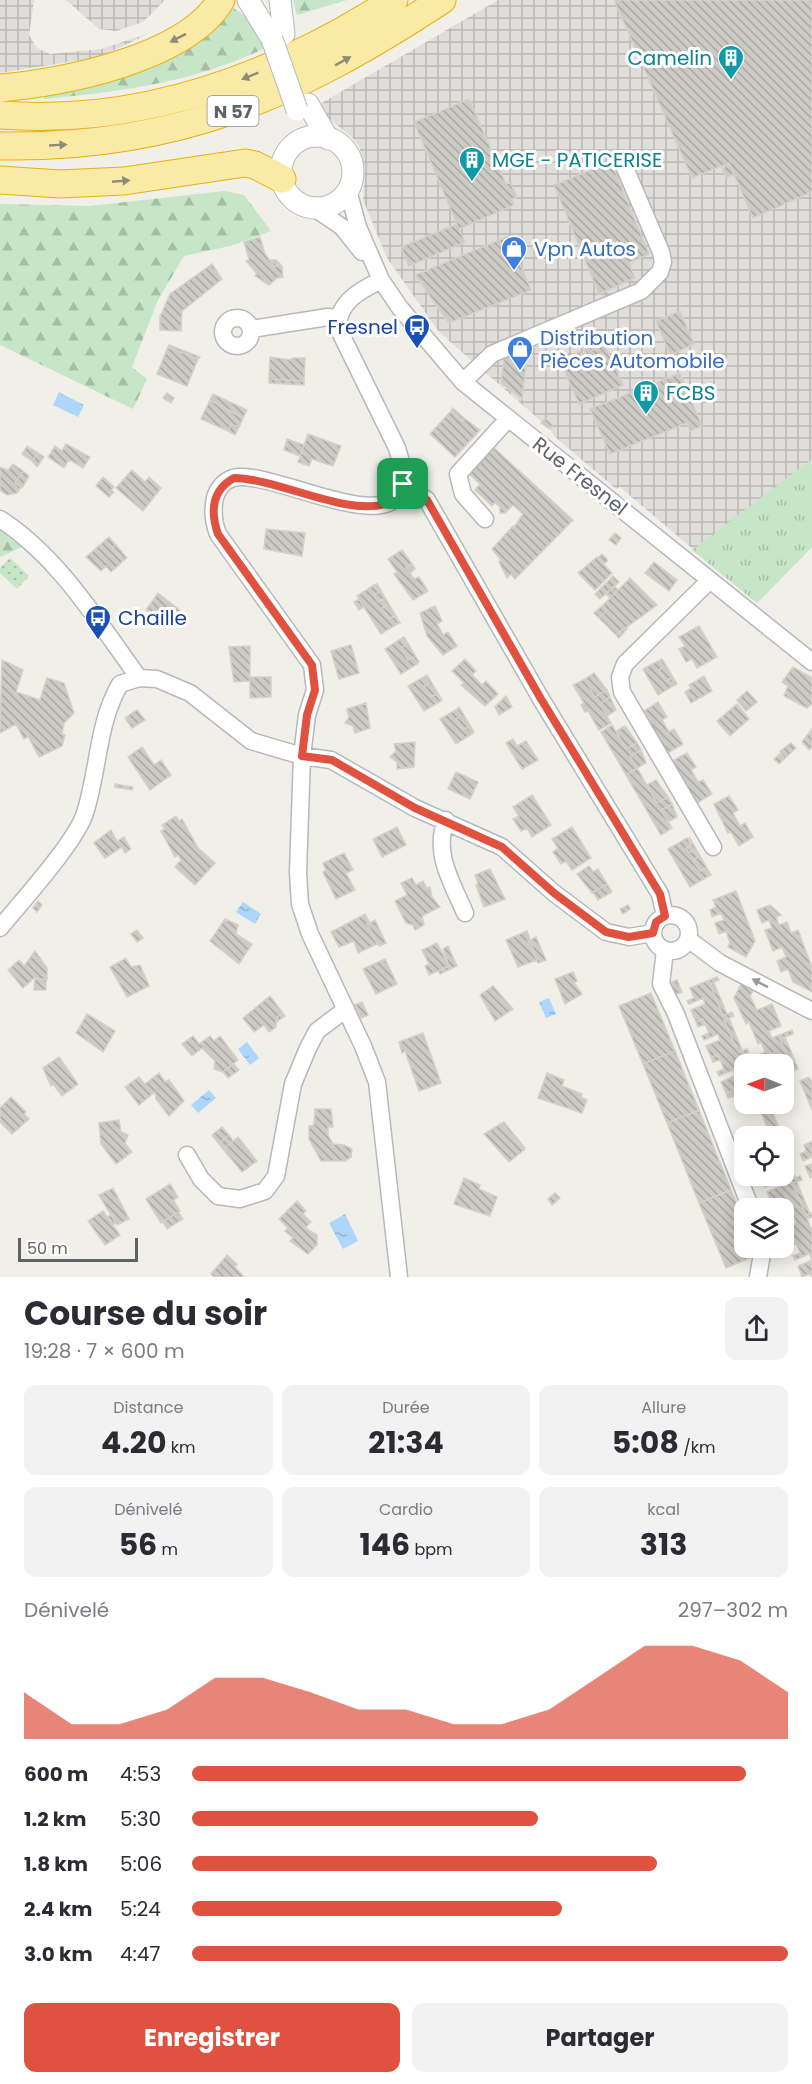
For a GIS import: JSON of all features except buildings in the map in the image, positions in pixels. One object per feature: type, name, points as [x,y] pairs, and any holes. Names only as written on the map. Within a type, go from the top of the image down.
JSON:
[{"type":"highway","points":[[0,88],[68,79],[133,59],[201,26],[221,0]]},
{"type":"highway","name":"N 57","points":[[0,115],[37,116],[124,112],[170,102],[248,77],[320,43],[394,0]]},
{"type":"highway","name":"N 57","points":[[0,146],[52,146],[118,140],[154,134],[222,116],[314,77],[442,0]]},
{"type":"highway","points":[[0,180],[60,184],[105,182],[245,163],[255,165],[282,179]]},
{"type":"street","points":[[249,0],[263,0]]},
{"type":"street","points":[[249,0],[278,36],[308,104],[328,139]]},
{"type":"street","points":[[280,0],[278,36],[297,110],[296,136],[282,164],[282,179],[288,193],[295,200],[314,208],[334,204],[348,190],[352,176],[351,162],[341,146],[328,139],[312,137],[293,146]]},
{"type":"street","points":[[464,382],[492,354],[641,291],[660,272],[663,262],[661,252],[622,161]]},
{"type":"street","name":"Rue Fresnel","points":[[348,190],[377,273]]},
{"type":"street","name":"Rue Fresnel","points":[[314,208],[342,227],[407,316],[464,382],[812,662]]},
{"type":"street","points":[[377,273],[346,302],[338,318],[338,328],[397,448],[403,465],[403,484],[397,495],[387,503],[353,506],[248,478],[234,478],[223,484],[217,493],[213,508],[218,534],[312,665],[315,690],[307,715],[302,756],[298,873],[300,904],[310,934],[367,1055],[380,1098],[399,1277]]},
{"type":"street","points":[[251,329],[328,317],[338,318]]},
{"type":"street","points":[[485,519],[463,494],[458,474],[508,419]]},
{"type":"street","points":[[403,484],[427,500],[541,699],[660,894],[665,916]]},
{"type":"street","points":[[0,519],[36,548],[84,602],[139,678]]},
{"type":"street","points":[[710,580],[626,664],[620,677],[622,692],[713,847]]},
{"type":"street","points":[[0,928],[74,835],[85,814],[99,740],[111,700],[120,684],[139,678],[157,679],[190,693],[251,741],[302,756],[332,760],[415,808],[502,847],[554,893],[606,932],[629,937],[653,933]]},
{"type":"street","points":[[446,820],[440,834],[440,849],[465,913]]},
{"type":"street","points":[[665,916],[681,918],[688,927],[688,939],[681,948],[665,950],[656,943],[653,933],[656,922],[665,916]]},
{"type":"street","points":[[688,939],[720,963],[812,1011]]},
{"type":"street","points":[[665,950],[661,984],[676,1014],[747,1198]]},
{"type":"street","points":[[187,1155],[201,1179],[218,1196],[240,1199],[265,1191],[276,1176],[293,1084],[308,1048],[317,1030],[346,1009]]},
{"type":"street","points":[[758,1277],[761,1258]]},
{"type":"shaded area","points":[[0,0],[34,0],[29,35],[37,48],[50,54],[101,49],[150,33],[100,57],[0,73]]},
{"type":"shaded area","points":[[66,0],[165,0],[143,22],[116,31],[99,29]]},
{"type":"shaded area","points":[[498,0],[812,0],[812,547],[757,603],[620,487],[616,489],[439,332],[387,258],[363,200],[365,168],[359,146],[353,138],[328,118],[320,104]]},
{"type":"green space","points":[[293,0],[347,0],[297,15]]},
{"type":"green space","points":[[232,7],[249,19],[265,48],[212,69],[157,84],[44,99],[47,93]]},
{"type":"green space","points":[[224,191],[244,195],[271,231],[230,246],[184,256],[158,300],[132,367],[147,379],[133,409],[0,345],[0,204],[90,206]]},
{"type":"green space","points":[[812,459],[812,547],[757,603],[692,550]]},
{"type":"green space","points":[[0,531],[22,547],[0,557]]},
{"type":"green space","points":[[10,558],[29,576],[17,589],[0,573],[0,568]]},
{"type":"water","points":[[59,392],[84,405],[78,417],[53,405]]},
{"type":"water","points":[[243,902],[261,914],[255,924],[236,912]]},
{"type":"water","points":[[549,998],[556,1014],[546,1018],[539,1002]]},
{"type":"water","points":[[247,1042],[259,1058],[250,1065],[238,1049]]},
{"type":"water","points":[[209,1090],[216,1098],[198,1113],[191,1105]]},
{"type":"water","points":[[345,1214],[358,1241],[343,1249],[329,1223]]},
{"type":"place","name":"Camelin","points":[[731,81]]},
{"type":"place","name":"MGE - PATICERISE","points":[[472,183]]},
{"type":"place","name":"Vpn Autos","points":[[514,272]]},
{"type":"place","name":"Fresnel","points":[[417,350]]},
{"type":"place","name":"Distribution Pièces Automobile","points":[[520,372]]},
{"type":"place","name":"FCBS","points":[[646,416]]},
{"type":"place","name":"Chaille","points":[[98,641]]},
{"type":"route","points":[[234,478],[248,478],[263,480],[353,506],[376,505],[387,503],[397,495],[403,484],[427,500],[541,699],[660,894],[665,916],[656,922],[653,933],[637,937],[622,937],[606,932],[554,893],[502,847],[415,808],[332,760],[302,756],[303,733],[315,690],[312,665],[218,534],[213,508],[217,493],[223,484],[234,478]]}]
